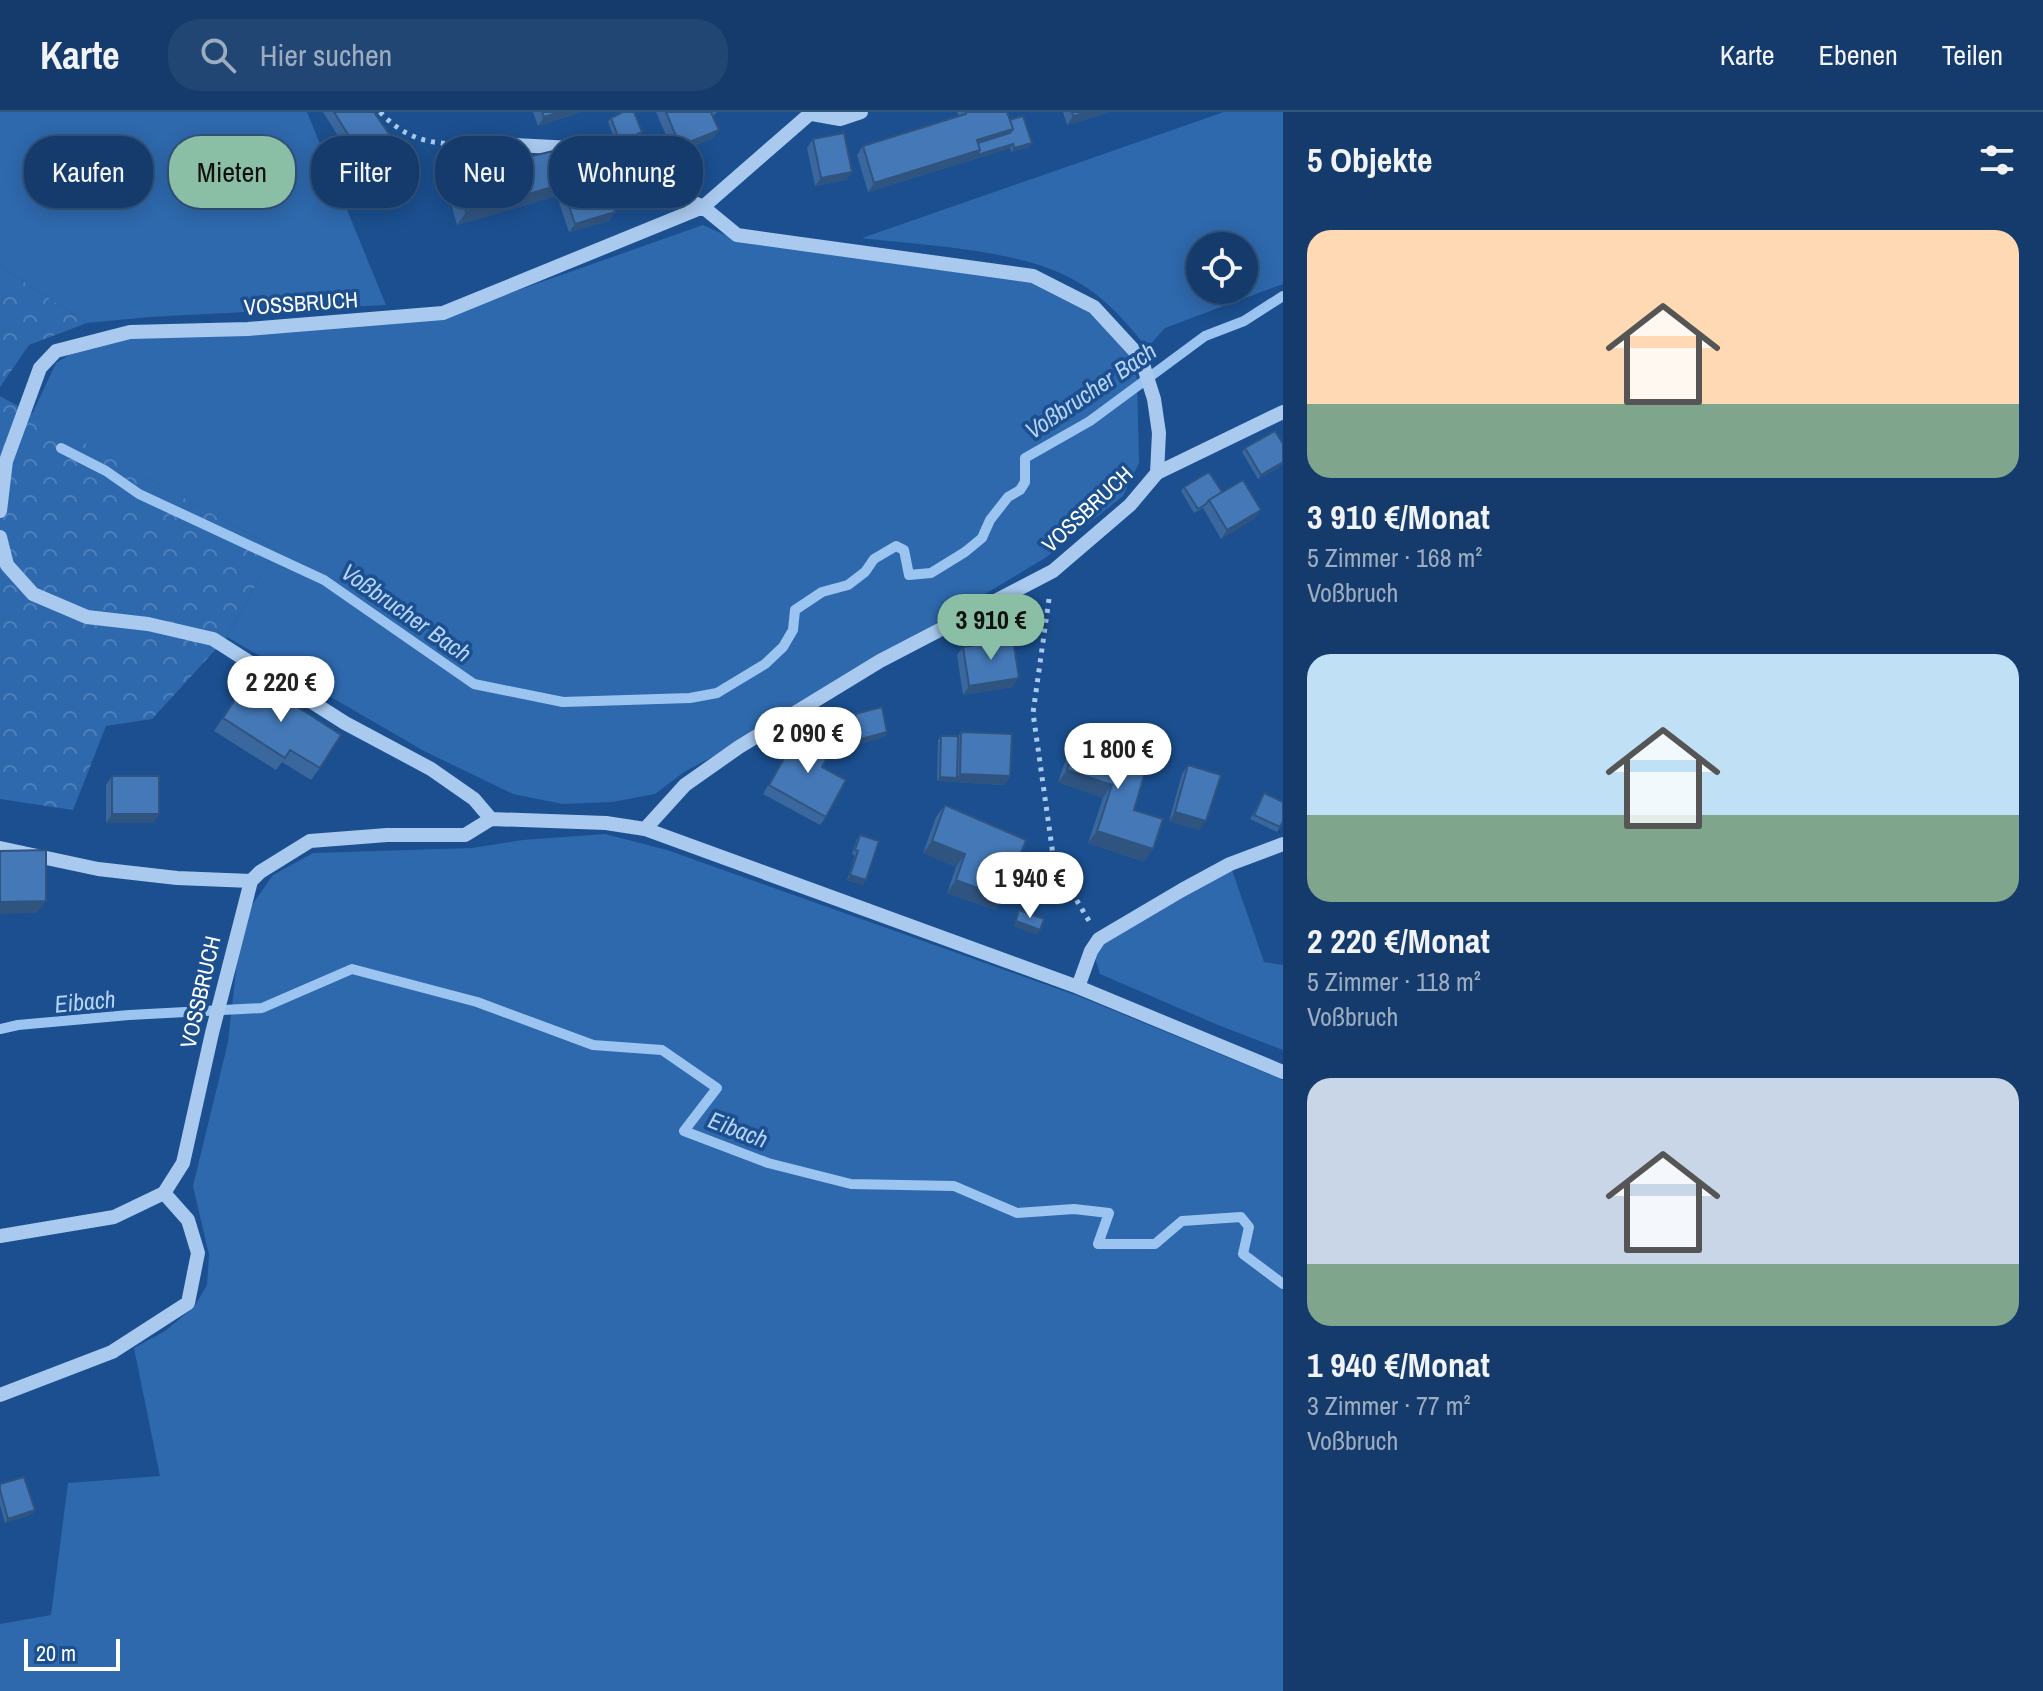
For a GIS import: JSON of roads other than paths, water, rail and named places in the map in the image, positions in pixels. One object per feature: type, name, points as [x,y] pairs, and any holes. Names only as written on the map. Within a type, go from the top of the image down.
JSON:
[{"type":"street","points":[[812,113],[840,119],[861,112]]},
{"type":"street","name":"VOSSBRUCH","points":[[703,207],[812,113]]},
{"type":"street","points":[[703,207],[737,235],[1033,276],[1094,307],[1141,358],[1154,399],[1159,433],[1157,473]]},
{"type":"street","name":"VOSSBRUCH","points":[[0,511],[6,461],[40,368],[56,351],[130,332],[264,328],[443,313],[701,208]]},
{"type":"street","name":"VOSSBRUCH","points":[[645,829],[685,785],[739,747],[880,661],[1053,571],[1130,505],[1157,473],[1283,412]]},
{"type":"street","points":[[0,537],[7,565],[33,594],[87,617],[148,624],[213,639],[345,723],[431,769],[474,799],[491,819]]},
{"type":"street","points":[[0,848],[98,869],[177,878],[251,881],[310,841],[387,835],[465,835],[491,819],[590,822],[645,829],[1078,987],[1283,1072]]},
{"type":"street","points":[[1078,987],[1091,951],[1099,939],[1230,864],[1283,844]]},
{"type":"street","name":"VOSSBRUCH","points":[[164,1193],[183,1163],[251,881]]},
{"type":"street","points":[[0,1236],[114,1217],[164,1193],[188,1220],[198,1253],[188,1303],[112,1352],[0,1395]]},
{"type":"waterway","name":"Voßbrucher Bach","points":[[61,448],[106,471],[139,494],[324,580],[474,684],[563,702],[690,698],[717,693],[765,664],[783,647],[793,630],[795,610],[822,592],[848,585],[865,572],[874,559],[896,546],[904,550],[909,575],[931,573],[965,552],[982,538],[990,520],[1008,497],[1020,490],[1025,482],[1025,458],[1090,421],[1205,336],[1244,321],[1283,296]]},
{"type":"waterway","name":"Eibach","points":[[0,1029],[129,1015],[262,1008],[352,969],[477,1002],[593,1045],[662,1050],[717,1088],[684,1131],[768,1163],[851,1184],[954,1186],[1017,1213],[1074,1209],[1109,1213],[1098,1244],[1155,1244],[1182,1221],[1241,1217],[1249,1227],[1243,1254],[1283,1284]]}]
